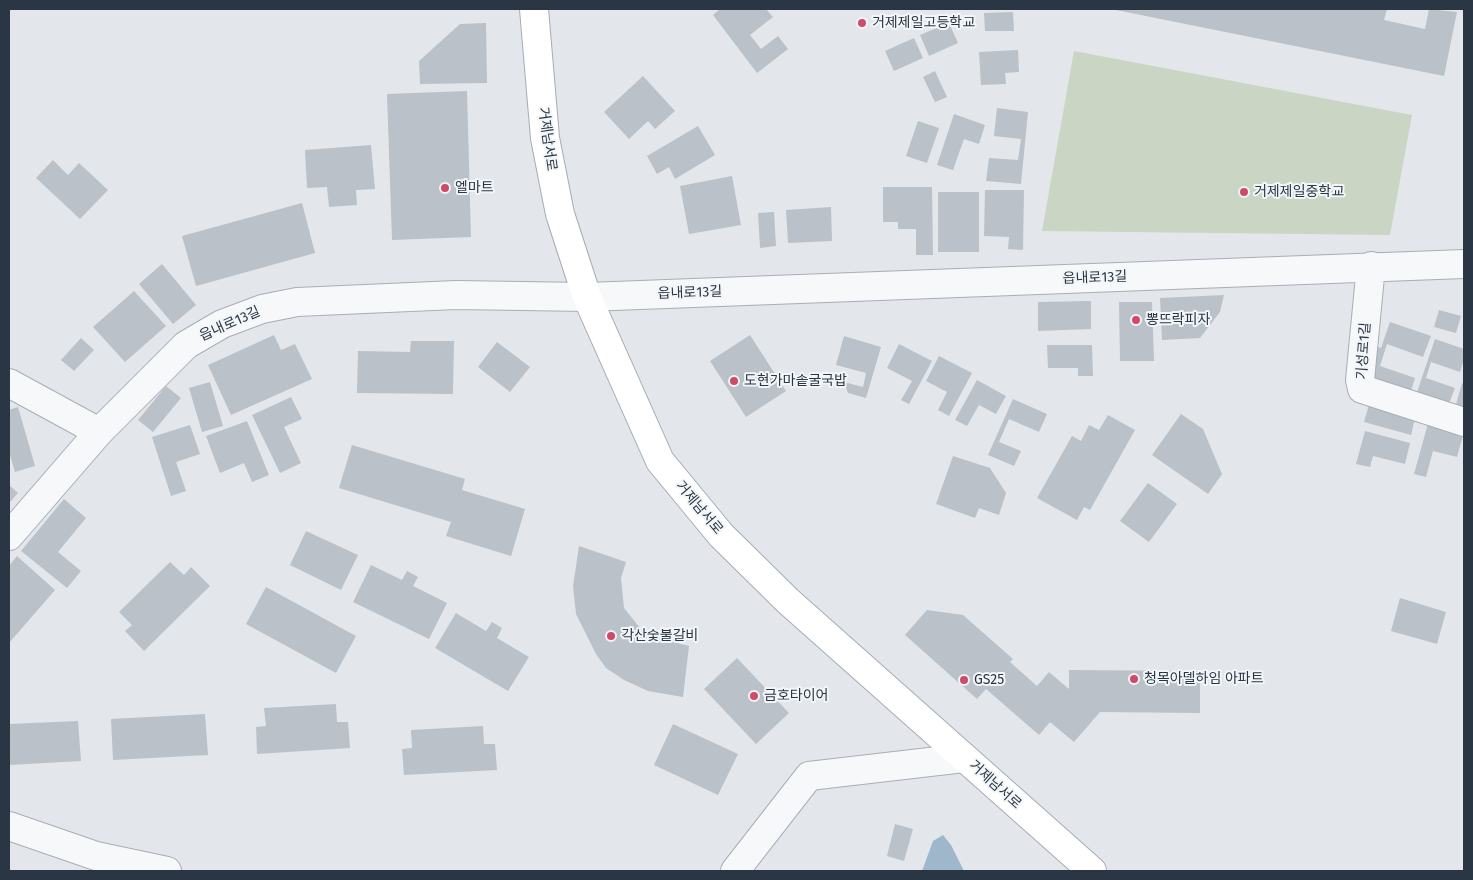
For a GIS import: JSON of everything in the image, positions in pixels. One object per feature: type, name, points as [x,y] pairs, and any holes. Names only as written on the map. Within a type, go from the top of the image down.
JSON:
[{"type":"main road","name":"거제남서로","points":[[534,9],[545,138],[560,214],[587,297],[660,461],[721,535],[788,601],[1092,871]]},
{"type":"street","name":"읍내로13길","points":[[9,536],[100,432],[186,345],[222,324],[262,308],[296,302],[456,295],[587,297],[1464,264]]},
{"type":"street","name":"기성로1길","points":[[1371,266],[1360,380],[1362,389],[1464,422]]},
{"type":"street","points":[[9,383],[100,432]]},
{"type":"street","points":[[734,871],[808,776],[964,758]]},
{"type":"street","points":[[9,826],[96,856],[167,871]]},
{"type":"green space","points":[[1074,51],[1412,115],[1390,235],[1042,231]]},
{"type":"water","points":[[943,835],[951,845],[964,871],[922,871],[933,841]]},
{"type":"building","points":[[720,9],[766,9],[773,17],[750,35],[761,49],[778,36],[788,49],[757,73],[713,15]]},
{"type":"building","points":[[1111,9],[1387,9],[1384,20],[1425,29],[1429,9],[1457,12],[1444,76]]},
{"type":"building","points":[[1013,12],[1014,31],[985,31],[984,13]]},
{"type":"building","points":[[486,23],[487,83],[420,84],[419,61],[460,24]]},
{"type":"building","points":[[949,23],[958,43],[929,56],[920,35]]},
{"type":"building","points":[[914,38],[923,58],[894,71],[885,51]]},
{"type":"building","points":[[1018,50],[1019,72],[1005,73],[1006,84],[981,85],[979,52]]},
{"type":"building","points":[[935,71],[947,97],[935,102],[923,77]]},
{"type":"building","points":[[643,76],[675,111],[655,129],[648,121],[629,139],[604,112]]},
{"type":"building","points":[[467,91],[471,237],[392,240],[387,94]]},
{"type":"building","points":[[997,108],[1028,112],[1021,184],[986,181],[989,158],[1018,160],[1021,139],[994,136]]},
{"type":"building","points":[[954,114],[985,125],[979,144],[964,139],[953,170],[937,165]]},
{"type":"building","points":[[918,121],[939,128],[927,163],[906,156]]},
{"type":"building","points":[[698,126],[715,155],[675,179],[669,167],[657,174],[647,156]]},
{"type":"building","points":[[371,145],[375,189],[356,190],[357,205],[329,207],[327,187],[307,188],[305,150]]},
{"type":"building","points":[[53,160],[68,175],[79,163],[108,190],[80,219],[36,178]]},
{"type":"building","points":[[732,176],[741,225],[689,234],[680,186]]},
{"type":"building","points":[[883,187],[932,187],[933,255],[916,255],[916,229],[898,229],[898,222],[883,222]]},
{"type":"building","points":[[985,190],[1024,190],[1023,250],[1008,249],[1009,237],[984,236]]},
{"type":"building","points":[[938,192],[979,192],[979,252],[938,252]]},
{"type":"building","points":[[302,203],[315,253],[196,286],[182,236]]},
{"type":"building","points":[[831,207],[832,241],[788,243],[786,210]]},
{"type":"building","points":[[774,212],[776,246],[760,248],[758,213]]},
{"type":"building","points":[[162,264],[196,305],[173,324],[139,284]]},
{"type":"building","points":[[134,291],[166,326],[125,362],[93,327]]},
{"type":"building","points":[[1224,295],[1220,312],[1200,338],[1162,340],[1160,298]]},
{"type":"building","points":[[1091,301],[1091,329],[1038,331],[1038,302]]},
{"type":"building","points":[[1119,302],[1152,302],[1154,361],[1120,361]]},
{"type":"building","points":[[1439,310],[1461,316],[1456,333],[1434,327]]},
{"type":"building","points":[[1390,322],[1431,336],[1423,357],[1387,344],[1380,366],[1415,378],[1410,394],[1364,378],[1375,346],[1381,348]]},
{"type":"building","points":[[274,335],[281,350],[295,344],[312,379],[231,415],[208,365]]},
{"type":"building","points":[[750,335],[786,391],[746,417],[710,361]]},
{"type":"building","points":[[844,336],[881,347],[866,398],[848,393],[844,382],[863,387],[866,373],[836,365]]},
{"type":"building","points":[[81,338],[94,350],[74,371],[61,360]]},
{"type":"building","points":[[1435,339],[1464,349],[1464,359],[1460,372],[1431,362],[1426,378],[1455,388],[1448,406],[1416,395]]},
{"type":"building","points":[[411,341],[454,341],[453,394],[357,393],[358,351],[410,352]]},
{"type":"building","points":[[497,342],[530,367],[510,392],[478,367]]},
{"type":"building","points":[[899,344],[932,361],[909,404],[901,400],[912,381],[887,368]]},
{"type":"building","points":[[1047,345],[1092,345],[1093,376],[1078,376],[1078,368],[1048,368]]},
{"type":"building","points":[[939,356],[972,373],[949,416],[938,410],[947,392],[926,381]]},
{"type":"building","points":[[977,380],[1006,396],[996,414],[979,405],[967,426],[955,420]]},
{"type":"building","points":[[210,382],[223,426],[202,432],[189,388]]},
{"type":"building","points":[[1462,383],[1464,384],[1464,411],[1455,408]]},
{"type":"building","points":[[166,386],[181,398],[153,432],[138,420]]},
{"type":"building","points":[[291,397],[302,419],[284,427],[301,463],[280,473],[252,415]]},
{"type":"building","points":[[1013,399],[1047,414],[1039,432],[1009,419],[999,442],[1021,451],[1014,466],[988,455]]},
{"type":"building","points":[[1370,401],[1416,414],[1411,435],[1364,422]]},
{"type":"building","points":[[18,407],[35,466],[15,472],[9,452],[9,410]]},
{"type":"building","points":[[1181,414],[1203,429],[1222,474],[1208,494],[1152,455]]},
{"type":"building","points":[[1108,415],[1135,430],[1090,510],[1084,507],[1077,520],[1037,498],[1072,436],[1081,441],[1089,425],[1099,430]]},
{"type":"building","points":[[1429,420],[1464,432],[1457,457],[1433,451],[1426,477],[1414,474]]},
{"type":"building","points":[[247,421],[269,475],[252,482],[244,463],[220,473],[206,436]]},
{"type":"building","points":[[190,425],[200,454],[176,462],[186,491],[171,496],[152,437]]},
{"type":"building","points":[[1365,431],[1410,443],[1405,464],[1373,456],[1370,467],[1356,464]]},
{"type":"building","points":[[352,445],[465,479],[462,490],[525,509],[511,556],[446,536],[451,522],[339,488]]},
{"type":"building","points":[[953,456],[990,468],[1006,493],[999,515],[979,508],[975,518],[936,504]]},
{"type":"building","points":[[1148,483],[1177,504],[1149,542],[1120,521]]},
{"type":"building","points":[[9,485],[18,493],[9,503]]},
{"type":"building","points":[[64,499],[86,518],[58,552],[81,571],[67,588],[21,551]]},
{"type":"building","points":[[306,531],[358,555],[341,590],[290,565]]},
{"type":"building","points":[[579,546],[626,562],[621,578],[624,608],[640,628],[650,636],[689,646],[683,697],[648,691],[624,680],[606,668],[596,654],[576,614],[573,586]]},
{"type":"building","points":[[17,556],[55,590],[9,643],[9,566]]},
{"type":"building","points":[[170,562],[184,575],[191,567],[210,586],[144,651],[125,631],[132,625],[119,612]]},
{"type":"building","points":[[371,565],[402,580],[407,571],[418,577],[413,586],[447,603],[429,639],[353,602]]},
{"type":"building","points":[[266,587],[356,636],[336,673],[246,624]]},
{"type":"building","points":[[1400,598],[1446,612],[1437,644],[1391,631]]},
{"type":"building","name":"청목아델하임 아파트","points":[[927,610],[963,615],[1013,659],[1010,662],[1037,686],[1049,672],[1069,689],[1069,670],[1200,671],[1200,713],[1100,712],[1074,742],[1050,722],[1039,735],[986,689],[977,699],[905,635]]},
{"type":"building","points":[[456,613],[486,631],[492,622],[502,628],[497,638],[529,657],[508,691],[435,648]]},
{"type":"building","points":[[737,658],[789,713],[756,744],[704,689]]},
{"type":"building","points":[[336,704],[337,722],[348,722],[350,748],[257,754],[256,727],[266,726],[264,708]]},
{"type":"building","points":[[205,714],[208,755],[113,760],[111,719]]},
{"type":"building","points":[[78,721],[81,761],[9,765],[9,724]]},
{"type":"building","points":[[673,724],[738,754],[718,795],[654,765]]},
{"type":"building","points":[[483,726],[484,744],[495,744],[497,770],[404,775],[402,749],[412,748],[411,730]]},
{"type":"building","points":[[895,824],[913,829],[904,861],[887,856]]},
{"type":"place","name":"거제제일고등학교","points":[[862,23]]},
{"type":"place","name":"엘마트","points":[[445,188]]},
{"type":"place","name":"거제제일중학교","points":[[1244,192]]},
{"type":"place","name":"뽕뜨락피자","points":[[1136,320]]},
{"type":"place","name":"도현가마솥굴국밥","points":[[734,381]]},
{"type":"place","name":"각산숯불갈비","points":[[611,636]]},
{"type":"place","name":"청목아델하임 아파트","points":[[1134,679]]},
{"type":"place","name":"GS25","points":[[964,680]]},
{"type":"place","name":"금호타이어","points":[[754,696]]}]
